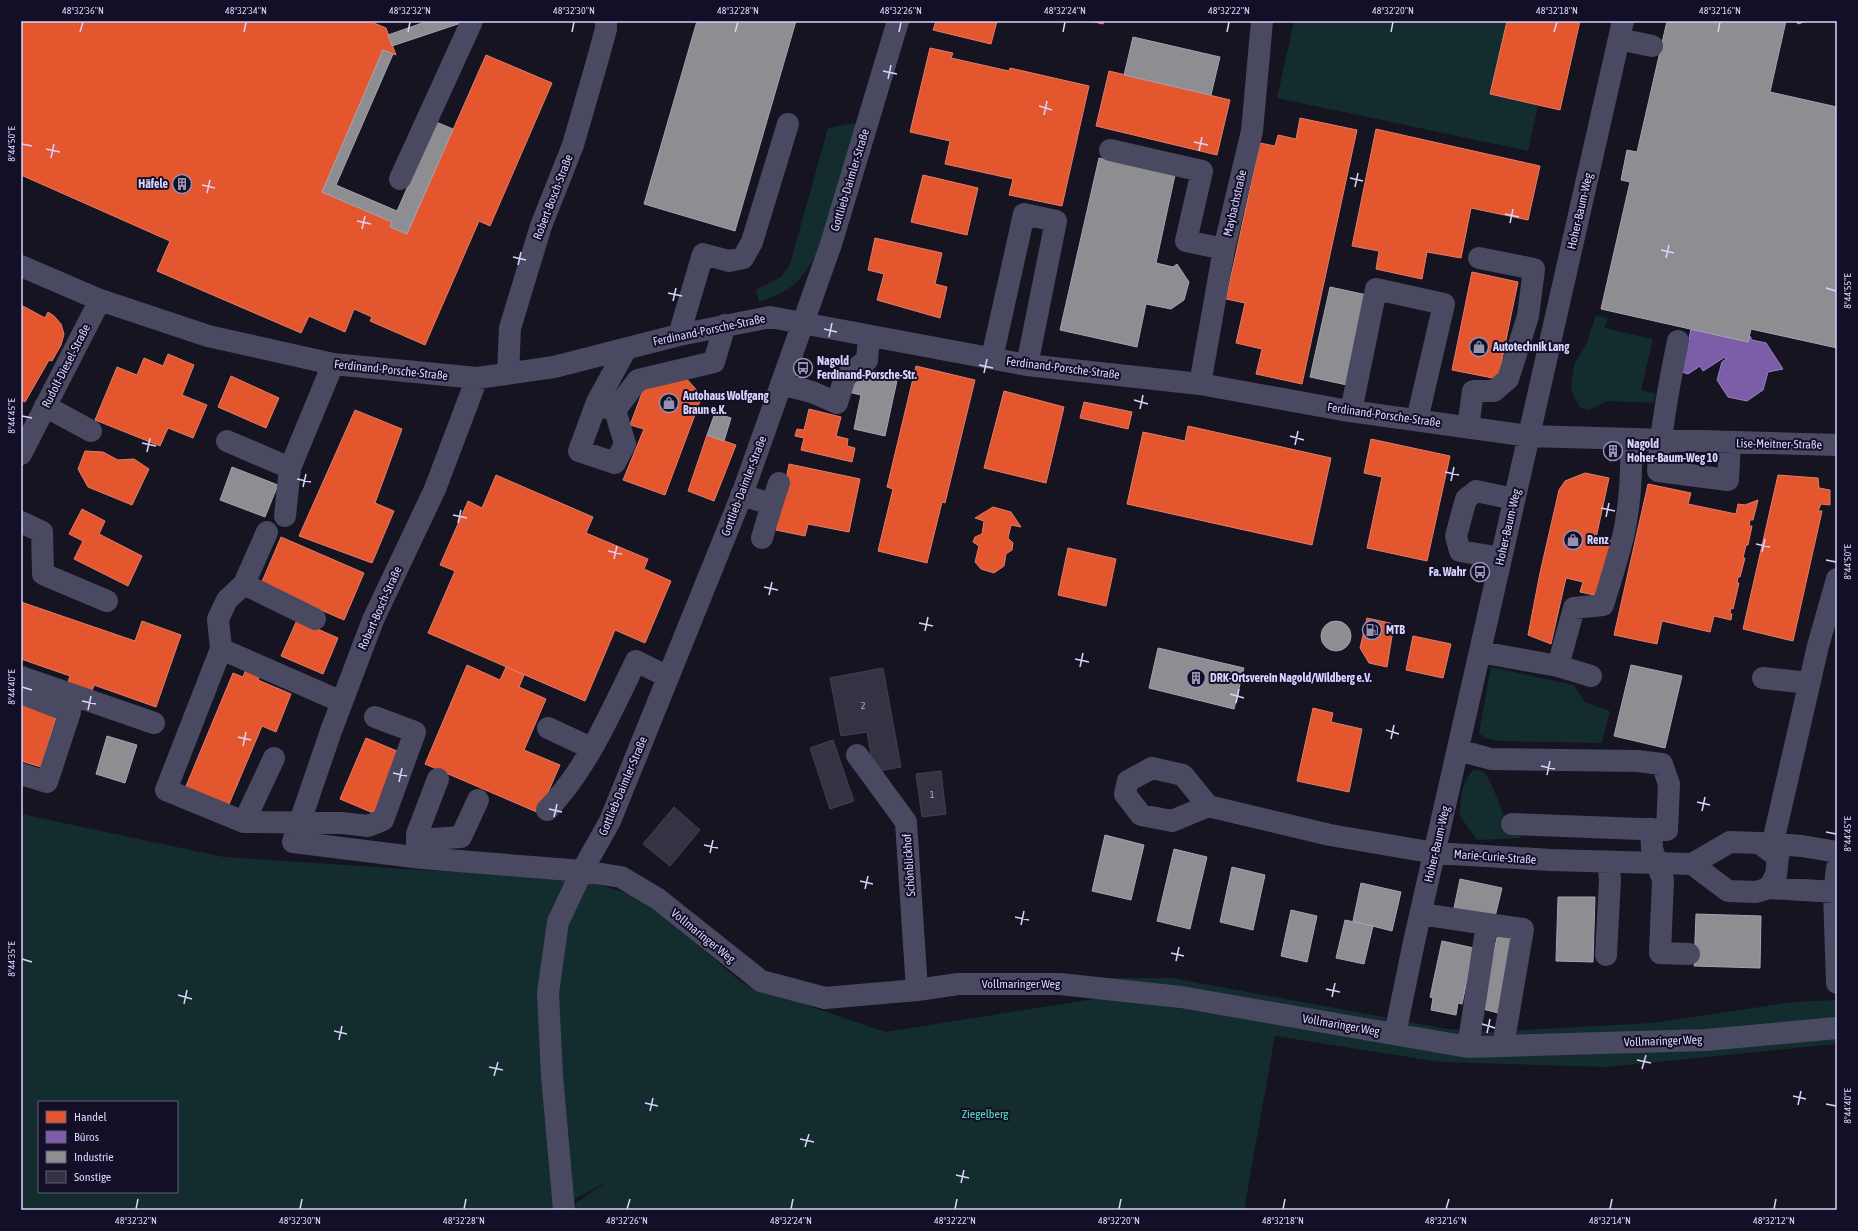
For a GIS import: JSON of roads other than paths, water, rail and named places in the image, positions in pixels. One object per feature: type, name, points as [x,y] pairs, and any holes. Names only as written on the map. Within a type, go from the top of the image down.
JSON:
[{"type":"street","points":[[400,179],[472,21]]},
{"type":"street","name":"Robert-Bosch-Straße","points":[[508,374],[510,328],[541,226],[573,145],[606,29],[606,21]]},
{"type":"street","name":"Gottlieb-Daimler-Straße","points":[[582,871],[610,821],[742,495],[831,244],[898,21]]},
{"type":"street","name":"Maybachstraße","points":[[1200,384],[1224,249],[1252,131],[1262,21]]},
{"type":"street","points":[[1621,30],[1652,46]]},
{"type":"street","name":"Hoher-Baum-Weg","points":[[1395,1034],[1528,436],[1621,30]]},
{"type":"street","points":[[679,335],[703,254],[729,261],[743,258],[752,242],[788,124]]},
{"type":"street","points":[[1110,150],[1202,171],[1186,241],[1224,249]]},
{"type":"street","points":[[992,358],[1024,214],[1056,221],[1027,365]]},
{"type":"street","points":[[1468,427],[1473,391],[1494,391],[1508,379],[1528,316],[1534,269],[1479,258]]},
{"type":"street","name":"Ferdinand-Porsche-Straße","points":[[21,266],[100,300],[208,336],[333,364],[478,378],[554,367],[679,335],[770,317],[1027,365],[1200,384],[1351,411],[1528,436]]},
{"type":"street","points":[[1351,411],[1376,289],[1444,304],[1417,420]]},
{"type":"street","name":"Rudolf-Diesel-Straße","points":[[21,454],[100,300]]},
{"type":"street","points":[[626,349],[605,408],[638,380],[714,362],[725,325]]},
{"type":"street","points":[[781,384],[812,392],[837,403],[845,377],[867,360],[869,336]]},
{"type":"street","points":[[1678,341],[1669,380],[1660,440],[1658,471],[1728,480],[1730,442]]},
{"type":"street","points":[[285,516],[290,468],[333,364]]},
{"type":"street","name":"Robert-Bosch-Straße","points":[[296,832],[373,620],[435,489],[478,378]]},
{"type":"street","points":[[45,406],[91,431]]},
{"type":"street","name":"Lise-Meitner-Straße","points":[[1528,436],[1837,445]]},
{"type":"street","points":[[1558,666],[1574,608],[1603,605],[1623,536],[1632,460],[1631,439]]},
{"type":"street","points":[[227,441],[290,468]]},
{"type":"street","points":[[762,538],[779,483]]},
{"type":"street","points":[[1501,558],[1460,551],[1456,536],[1466,499],[1476,491],[1514,500]]},
{"type":"street","points":[[742,495],[772,504]]},
{"type":"street","points":[[21,522],[42,532],[42,574],[107,601]]},
{"type":"street","points":[[266,532],[244,584],[227,600],[218,619],[221,649],[166,790],[244,822],[296,832],[417,849],[461,837],[478,800]]},
{"type":"street","points":[[1769,888],[1776,875],[1778,857],[1767,838],[1837,579]]},
{"type":"street","points":[[244,584],[315,619]]},
{"type":"street","points":[[221,649],[342,702]]},
{"type":"street","points":[[1480,652],[1558,666],[1591,676]]},
{"type":"street","points":[[547,810],[572,782],[605,724],[636,661],[668,677]]},
{"type":"street","points":[[21,677],[154,723]]},
{"type":"street","points":[[1763,678],[1809,683]]},
{"type":"street","points":[[21,693],[70,712],[47,782],[21,774]]},
{"type":"street","points":[[296,832],[368,826],[383,820],[415,732],[375,717]]},
{"type":"street","points":[[548,728],[591,748]]},
{"type":"street","points":[[1458,750],[1491,759],[1637,761],[1662,764],[1669,784],[1666,830],[1512,824]]},
{"type":"street","name":"Schönblickhof","points":[[857,755],[906,822],[917,990]]},
{"type":"street","points":[[244,822],[274,758]]},
{"type":"street","points":[[417,849],[417,834],[438,780]]},
{"type":"street","name":"Marie-Curie-Straße","points":[[1208,806],[1330,835],[1435,853],[1541,860],[1692,864]]},
{"type":"street","points":[[1537,825],[1541,860]]},
{"type":"street","points":[[1651,829],[1652,849],[1663,880],[1660,953],[1688,954]]},
{"type":"street","points":[[1835,892],[1769,888],[1756,892],[1728,891],[1692,864],[1730,842],[1767,838],[1837,852]]},
{"type":"street","name":"Vollmaringer Weg","points":[[417,849],[621,877],[658,899],[760,981],[825,998],[917,990],[958,984],[1060,984],[1181,997],[1468,1047],[1706,1040],[1837,1028]]},
{"type":"street","points":[[1606,954],[1610,879],[1608,862]]},
{"type":"street","points":[[1837,868],[1835,892],[1837,983]]},
{"type":"street","points":[[564,1210],[552,1076],[548,993],[558,922],[582,871]]},
{"type":"street","points":[[1421,914],[1523,929],[1503,1046]]},
{"type":"street","points":[[1468,1047],[1487,924]]},
{"type":"place","name":"Häfele","points":[[182,184]]},
{"type":"place","name":"Autotechnik Lang","points":[[1479,347]]},
{"type":"place","name":"Nagold Ferdinand-Porsche-Str.","points":[[803,368]]},
{"type":"place","name":"Autohaus Wolfgang Braun e.K.","points":[[669,403]]},
{"type":"place","name":"Nagold Hoher-Baum-Weg 10","points":[[1613,451]]},
{"type":"place","name":"Renz","points":[[1573,540]]},
{"type":"place","name":"Fa. Wahr","points":[[1480,572]]},
{"type":"place","name":"MTB","points":[[1372,630]]},
{"type":"place","name":"DRK-Ortsverein Nagold/Wildberg e.V.","points":[[1196,678]]},
{"type":"park label","name":"Ziegelberg","points":[[985,1114]]}]
